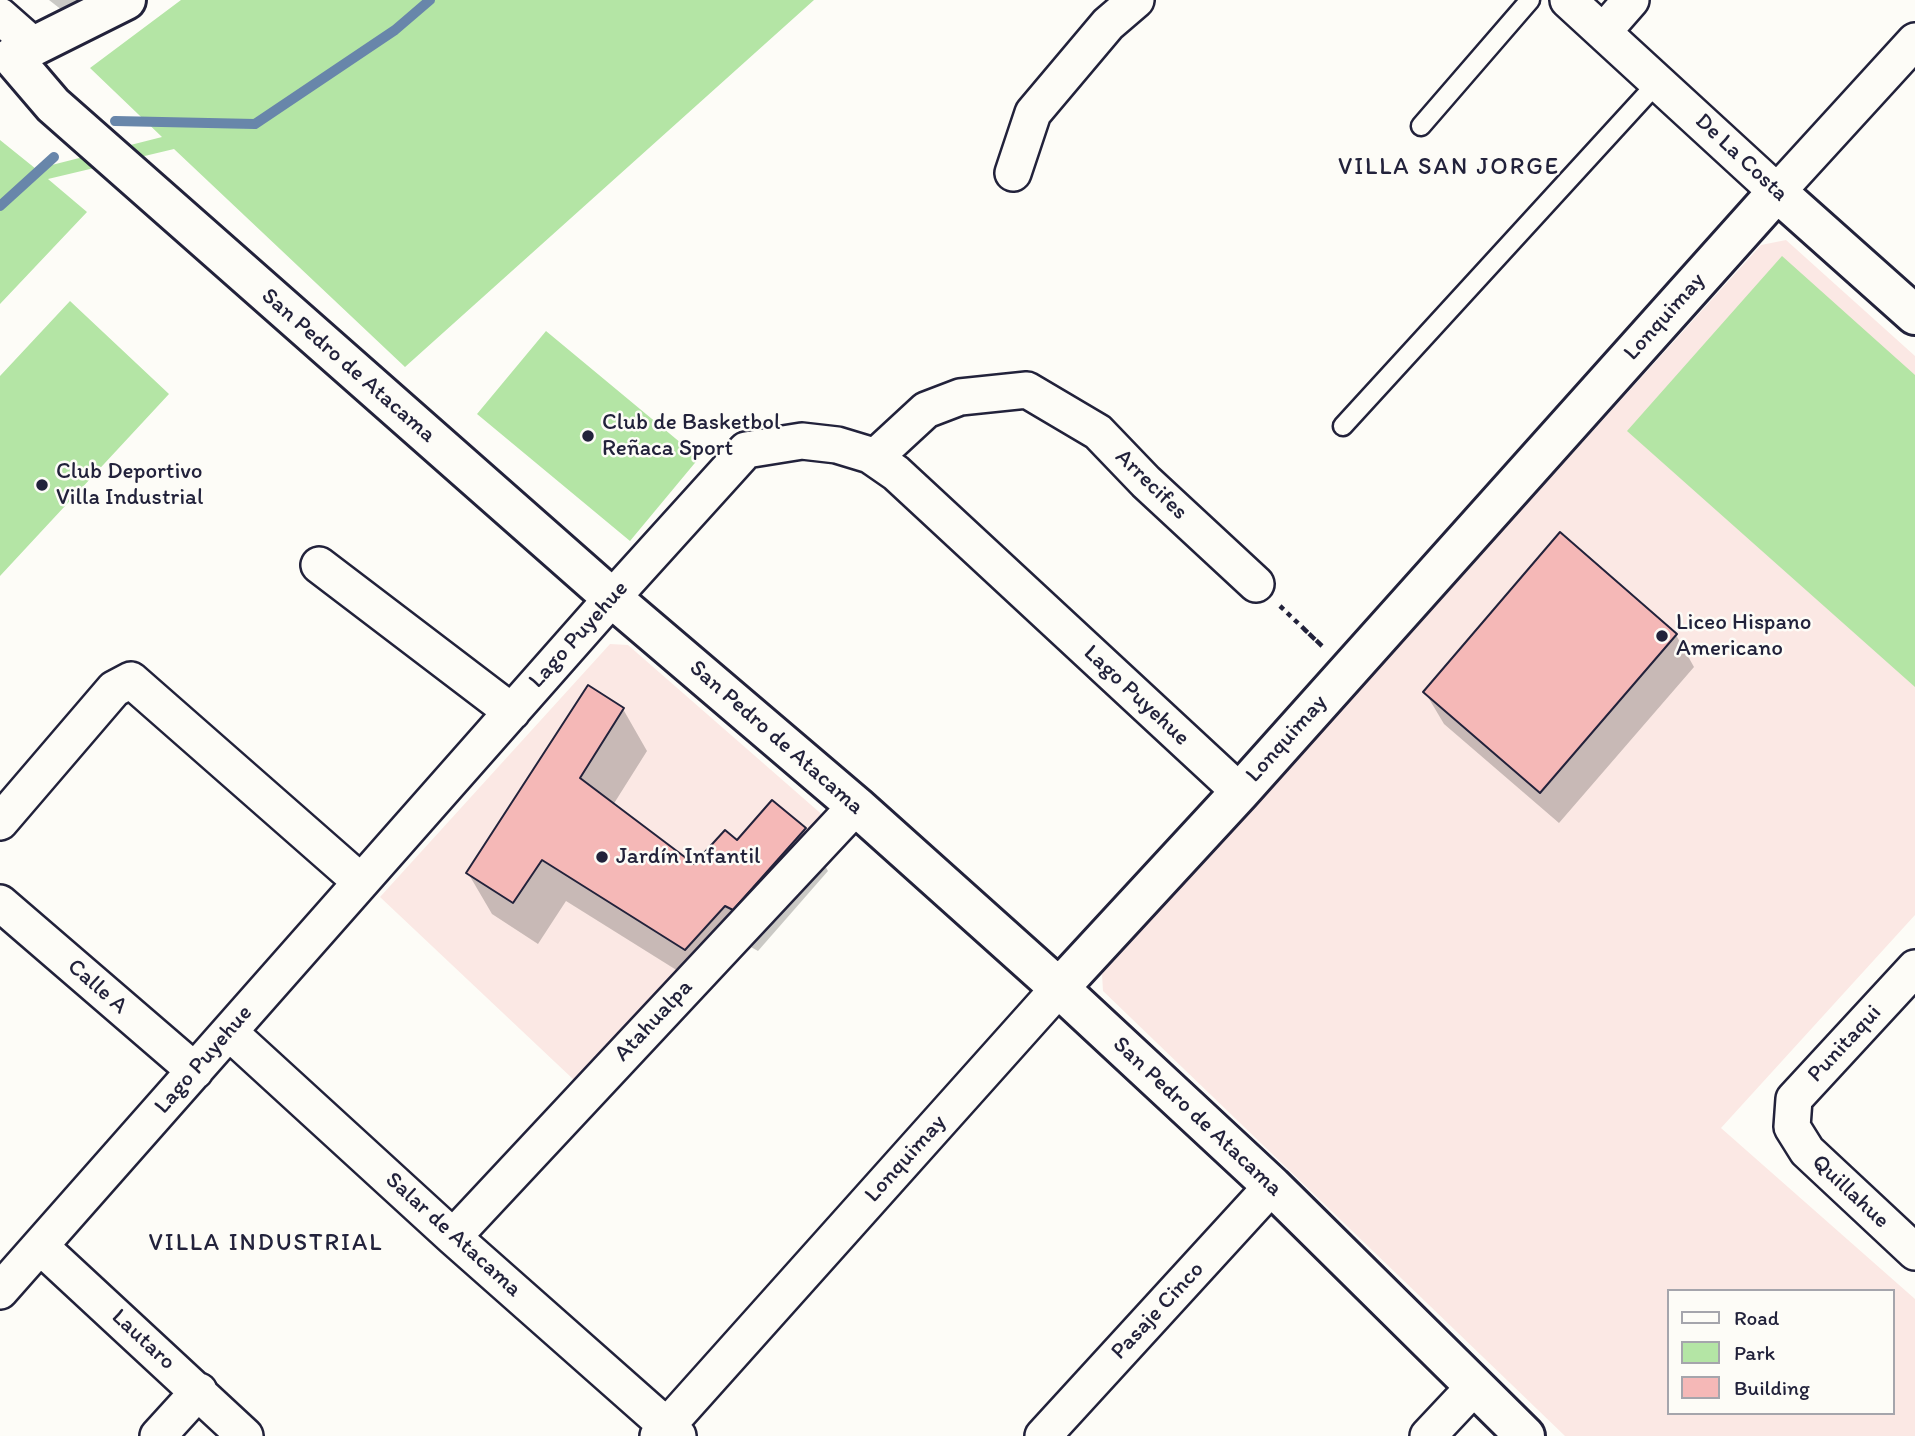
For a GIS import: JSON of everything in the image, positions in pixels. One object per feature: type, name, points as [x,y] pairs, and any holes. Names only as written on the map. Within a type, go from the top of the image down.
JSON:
[{"type":"street","points":[[0,16],[15,54],[126,0]]},
{"type":"street","points":[[1013,173],[1033,113],[1108,23],[1136,0]]},
{"type":"street","name":"De La Costa","points":[[1568,0],[1915,316]]},
{"type":"street","points":[[1603,32],[1631,0]]},
{"type":"street","name":"Lonquimay","points":[[668,1433],[1059,988],[1240,792],[1915,41]]},
{"type":"street","name":"San Pedro de Atacama","points":[[15,54],[53,105],[612,598],[856,806],[1059,988],[1272,1186],[1525,1436]]},
{"type":"street","name":"Arrecifes","points":[[874,458],[926,410],[960,397],[1027,390],[1098,432],[1146,482],[1256,584]]},
{"type":"street","name":"Lago Puyehue","points":[[0,1292],[612,598],[746,450],[802,441],[837,445],[870,455],[906,482],[1240,792]]},
{"type":"street","points":[[320,565],[512,712]]},
{"type":"street","points":[[0,821],[114,689],[131,680],[361,882]]},
{"type":"street","name":"Atahualpa","points":[[453,1237],[856,806]]},
{"type":"street","name":"Calle A","points":[[0,902],[195,1071]]},
{"type":"street","name":"Punitaqui","points":[[1792,1127],[1794,1099],[1915,968]]},
{"type":"street","name":"Salar de Atacama","points":[[229,1032],[668,1433]]},
{"type":"street","name":"Quillahue","points":[[1792,1127],[1807,1151],[1915,1252]]},
{"type":"street","name":"Pasaje Cinco","points":[[1043,1436],[1272,1186]]},
{"type":"street","name":"Lautaro","points":[[40,1246],[245,1436]]},
{"type":"street","points":[[1428,1436],[1474,1387]]},
{"type":"street","points":[[158,1436],[199,1391]]},
{"type":"lane","points":[[1421,126],[1530,0]]},
{"type":"lane","points":[[1343,426],[1658,82]]},
{"type":"path","points":[[1256,584],[1348,670]]},
{"type":"path","points":[[1304,629],[1348,670]]},
{"type":"shaded area","name":"Liceo Hispano Americano","points":[[1786,240],[1915,356],[1915,915],[1721,1128],[1915,1299],[1915,1436],[1565,1436],[1103,991],[1102,974],[1761,245]]},
{"type":"shaded area","name":"Jardín Infantil","points":[[610,644],[628,645],[826,818],[574,1080],[380,897]]},
{"type":"green space","points":[[181,0],[814,0],[405,367],[174,149],[48,179],[87,212],[0,304],[0,140],[36,169],[162,137],[90,68]]},
{"type":"green space","points":[[1782,256],[1915,375],[1915,687],[1627,431]]},
{"type":"green space","name":"Club Deportivo Villa Industrial","points":[[70,301],[169,394],[0,576],[0,376]]},
{"type":"green space","name":"Club de Basketbol Reñaca Sport","points":[[546,331],[699,458],[630,541],[477,414]]},
{"type":"building","points":[[1560,532],[1677,634],[1540,793],[1423,692]]},
{"type":"building","points":[[588,685],[624,708],[580,778],[694,864],[725,830],[737,840],[772,800],[806,828],[733,910],[725,906],[685,950],[542,860],[513,903],[466,873]]},
{"type":"waterway","points":[[115,121],[255,124],[395,30],[430,0]]},
{"type":"waterway","points":[[0,206],[54,157]]},
{"type":"place","name":"Club de Basketbol Reñaca Sport","points":[[588,436]]},
{"type":"place","name":"Club Deportivo Villa Industrial","points":[[42,485]]},
{"type":"place","name":"Liceo Hispano Americano","points":[[1662,636]]},
{"type":"place","name":"Jardín Infantil","points":[[602,857]]},
{"type":"district","name":"VILLA SAN JORGE","points":[[1449,168]]},
{"type":"district","name":"VILLA INDUSTRIAL","points":[[266,1244]]}]
